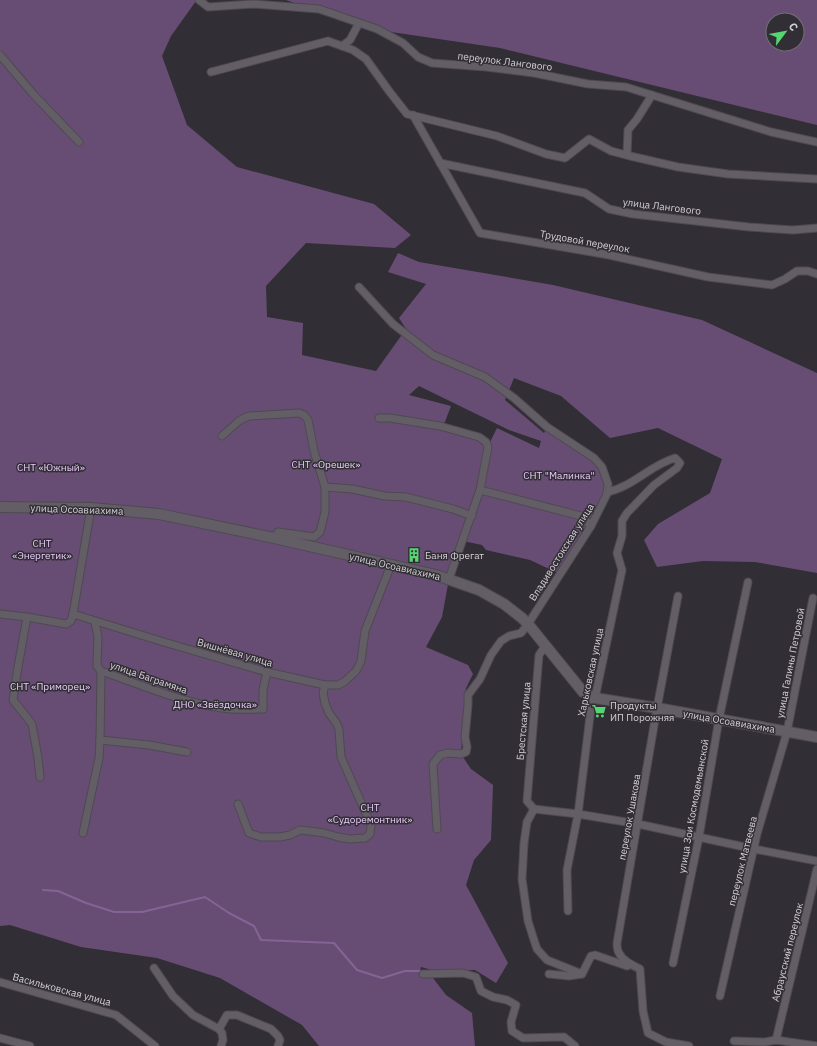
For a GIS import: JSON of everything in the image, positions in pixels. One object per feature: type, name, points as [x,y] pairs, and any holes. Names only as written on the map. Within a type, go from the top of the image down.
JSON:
[{"type":"street","name":"переулок Лангового","points":[[199,0],[208,7],[253,4],[319,9],[377,29],[403,43],[418,57],[432,63],[486,67],[534,73],[588,84],[626,87],[771,132],[817,142]]},
{"type":"street","points":[[342,46],[350,40],[359,23]]},
{"type":"street","points":[[211,72],[328,41],[353,50],[366,59],[407,114],[497,136],[546,154],[564,158],[589,139],[611,151],[678,167],[728,174],[817,179]]},
{"type":"street","points":[[0,56],[34,95],[80,142]]},
{"type":"street","points":[[627,155],[628,130],[637,119],[652,95]]},
{"type":"street","name":"Трудовой переулок","points":[[413,115],[480,233],[609,255],[708,277],[772,285],[797,271],[808,271],[817,274]]},
{"type":"street","name":"улица Лангового","points":[[440,163],[585,193],[609,209],[633,214],[749,227],[793,230],[817,228]]},
{"type":"street","points":[[359,286],[392,324],[433,355],[485,377],[514,398],[547,427],[594,458],[602,467],[608,484],[607,492]]},
{"type":"street","points":[[222,436],[240,420],[249,416],[299,413],[304,415],[308,420],[314,451],[325,487],[325,512],[320,532],[314,537],[278,532],[274,538]]},
{"type":"street","points":[[379,418],[390,418],[440,426],[479,437],[486,442],[488,447],[480,490],[449,579]]},
{"type":"street","name":"Харьковская улица","points":[[568,911],[567,870],[578,814],[591,708],[595,698],[622,570],[618,553],[622,536],[622,521],[627,513],[654,485],[677,468],[680,463],[675,458],[666,461],[632,483],[607,492]]},
{"type":"street","points":[[325,487],[352,489],[385,496],[406,498],[454,509],[472,516]]},
{"type":"street","points":[[480,490],[581,516],[591,526]]},
{"type":"street","name":"Владивостокская улица","points":[[437,829],[433,764],[440,755],[448,753],[461,754],[466,752],[467,747],[465,737],[468,695],[480,679],[491,655],[501,641],[509,636],[520,633],[528,624],[591,526],[607,492]]},
{"type":"street","name":"улица Осоавиахима","points":[[0,507],[91,508],[159,514],[274,538],[436,575],[479,590],[504,604],[528,624],[583,692],[595,698],[817,737]]},
{"type":"street","points":[[0,614],[66,624],[71,621],[91,508]]},
{"type":"street","name":"Вишнёвая улица","points":[[73,614],[95,622],[267,672],[325,685],[338,685],[344,682],[356,671],[361,661],[365,631],[391,565]]},
{"type":"street","name":"улица Зои Космодемьянской","points":[[673,963],[699,837],[719,719],[748,582]]},
{"type":"street","name":"переулок Ушакова","points":[[678,596],[657,708],[617,943],[618,952],[622,957],[630,964],[640,969],[643,1011],[648,1032],[666,1042],[689,1046]]},
{"type":"street","name":"улица Галины Петровой","points":[[787,732],[813,598]]},
{"type":"street","points":[[27,617],[13,700],[32,724],[40,777]]},
{"type":"street","points":[[83,833],[99,758],[101,671],[97,666],[98,637],[95,622]]},
{"type":"street","name":"Брестская улица","points":[[534,809],[527,800],[539,655],[546,645]]},
{"type":"street","name":"улица Баграмяна","points":[[101,671],[179,698],[222,708],[240,709],[263,709],[263,690],[267,672]]},
{"type":"street","points":[[238,804],[249,833],[261,837],[290,836],[300,830],[324,833],[350,839],[365,838],[370,834],[371,826],[341,758],[339,730],[325,703],[323,693],[325,685]]},
{"type":"street","name":"переулок Матвеева","points":[[720,996],[757,834],[787,732]]},
{"type":"street","points":[[100,740],[149,745],[187,752]]},
{"type":"street","points":[[582,974],[547,960],[537,949],[528,921],[522,879],[527,822],[534,809],[578,814],[638,824],[817,861]]},
{"type":"street","name":"Абраусский переулок","points":[[776,1040],[817,868]]},
{"type":"street","points":[[582,974],[591,956],[595,955],[627,966],[630,964]]},
{"type":"street","points":[[154,968],[173,996],[193,1015],[218,1029],[222,1033],[223,1040],[221,1046]]},
{"type":"street","points":[[423,974],[463,973],[476,978],[481,991],[493,997],[507,1000],[516,1005],[511,1022],[512,1030],[523,1038],[564,1037],[575,1046]]},
{"type":"street","points":[[549,974],[569,976],[582,974]]},
{"type":"street","name":"Васильковская улица","points":[[0,982],[116,1014],[156,1046]]},
{"type":"street","points":[[218,1029],[227,1015],[238,1016],[271,1029],[280,1040],[278,1046]]},
{"type":"street","points":[[0,1038],[30,1046]]},
{"type":"street","points":[[734,1040],[765,1042],[776,1040],[817,1046]]},
{"type":"green space","points":[[0,0],[205,0],[196,1],[171,36],[162,56],[187,125],[237,167],[374,204],[411,235],[395,248],[306,243],[266,286],[267,317],[303,323],[302,355],[376,371],[406,329],[399,318],[426,284],[388,272],[398,253],[419,262],[553,285],[702,320],[817,373],[817,573],[755,562],[703,561],[657,567],[644,540],[658,524],[710,493],[722,459],[658,428],[610,438],[561,396],[514,378],[505,400],[544,433],[547,427],[602,467],[607,494],[560,574],[530,560],[486,550],[482,545],[463,541],[449,579],[442,617],[426,647],[468,665],[473,674],[466,688],[461,754],[471,769],[493,785],[491,840],[474,860],[466,885],[508,963],[496,983],[475,970],[432,970],[421,967],[419,975],[433,978],[446,995],[472,1013],[475,1046],[319,1046],[302,1025],[220,978],[157,958],[81,947],[10,925],[0,926]],"holes":[[[419,386],[509,430],[541,441],[539,448],[497,428],[490,442],[443,427],[451,406],[409,395]]]},
{"type":"green space","points":[[286,0],[817,0],[817,125],[500,48],[364,28]]},
{"type":"waterway","points":[[43,890],[58,891],[86,903],[114,912],[142,912],[205,897],[229,913],[254,926],[261,940],[334,943],[357,970],[382,978],[405,971],[425,971]]},
{"type":"place","name":"Баня Фрегат","points":[[414,555]]},
{"type":"place","name":"Продукты ИП Порожняя","points":[[599,711]]},
{"type":"park label","name":"СНТ «Орешек»","points":[[326,464]]},
{"type":"park label","name":"СНТ «Южный»","points":[[51,467]]},
{"type":"park label","name":"СНТ \"Малинка\"","points":[[559,475]]},
{"type":"park label","name":"СНТ «Энергетик»","points":[[42,548]]},
{"type":"park label","name":"СНТ «Приморец»","points":[[50,686]]},
{"type":"park label","name":"ДНО «Звёздочка»","points":[[215,704]]},
{"type":"park label","name":"СНТ «Судоремонтник»","points":[[370,812]]}]
